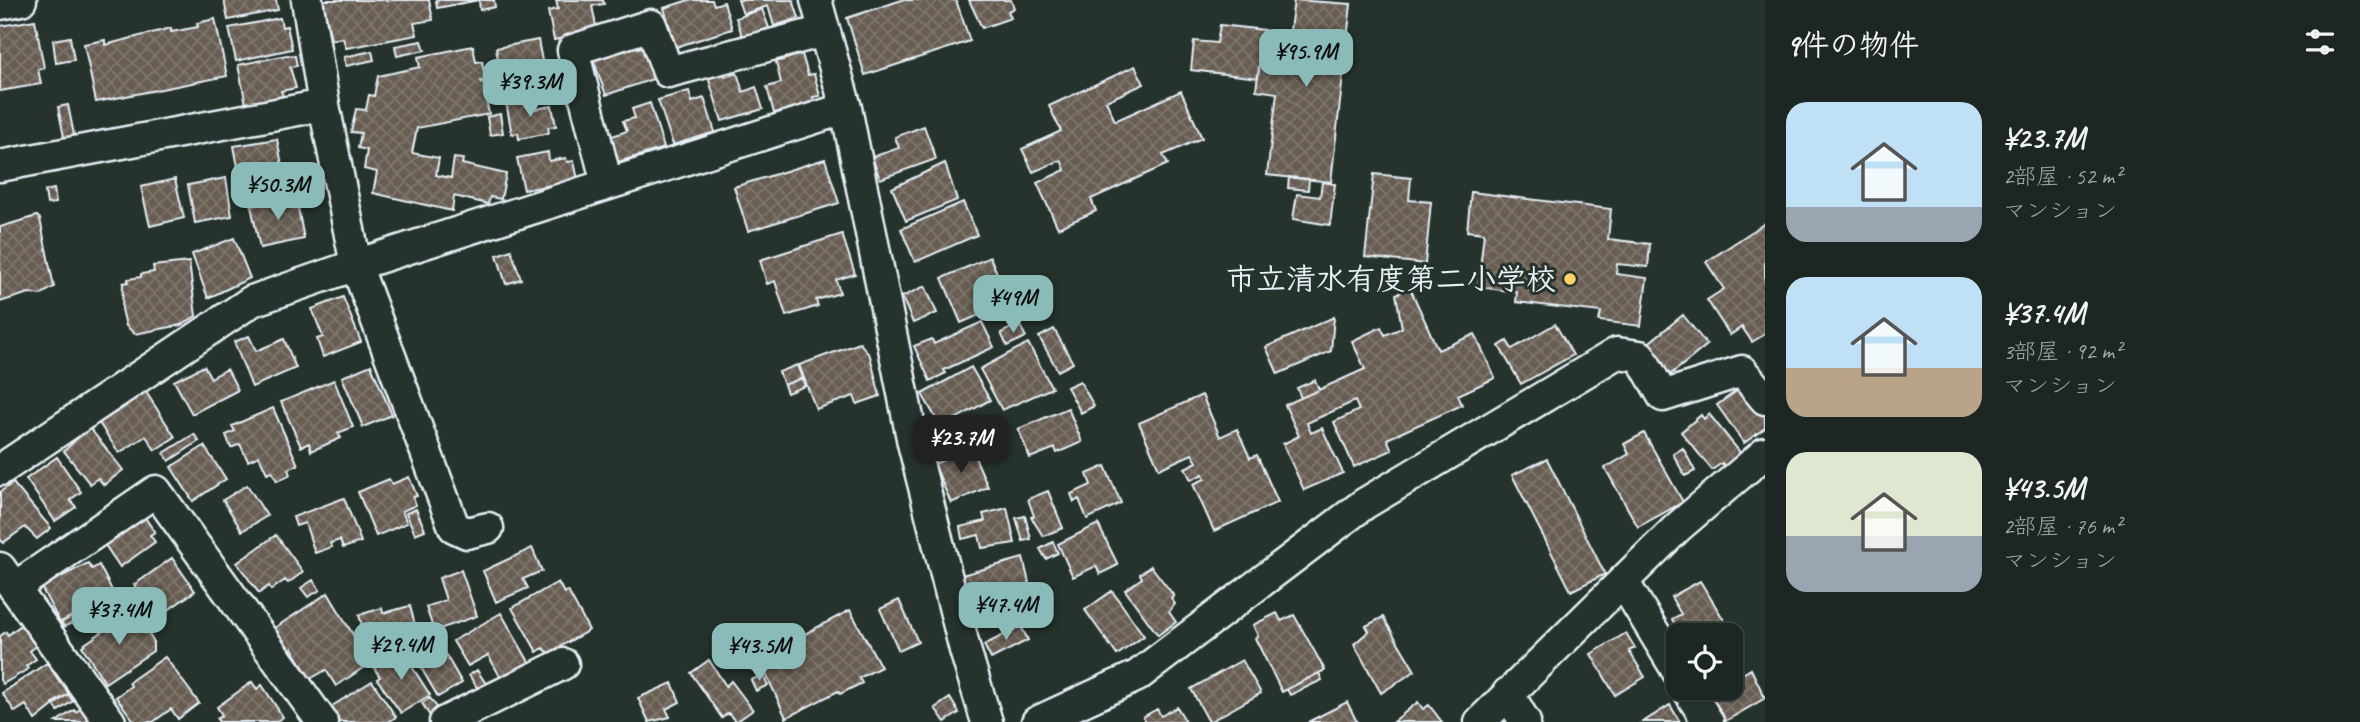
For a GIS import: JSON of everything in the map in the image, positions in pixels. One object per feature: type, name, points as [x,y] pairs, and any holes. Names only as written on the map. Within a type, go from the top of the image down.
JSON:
[{"type":"street","points":[[0,4],[22,0]]},
{"type":"street","points":[[307,0],[324,105],[356,265],[454,527],[467,533],[488,528]]},
{"type":"street","points":[[816,0],[846,108],[913,443],[965,650],[987,722]]},
{"type":"street","points":[[607,184],[573,50],[651,25],[668,72],[824,31]]},
{"type":"street","points":[[0,166],[324,105]]},
{"type":"street","points":[[0,470],[252,301],[356,265],[846,108]]},
{"type":"street","points":[[1037,722],[1137,676],[1364,504],[1617,353],[1640,356],[1663,396],[1742,371],[1765,399]]},
{"type":"street","points":[[1480,722],[1678,527],[1765,453]]},
{"type":"street","points":[[110,722],[7,578],[156,491],[322,722]]},
{"type":"street","points":[[1623,580],[1666,652]]},
{"type":"street","points":[[445,722],[563,664]]},
{"type":"street","points":[[1508,694],[1525,722]]},
{"type":"street","points":[[1694,700],[1708,722]]},
{"type":"building","points":[[224,0],[276,0],[278,10],[228,20]]},
{"type":"building","points":[[323,0],[429,0],[433,20],[414,23],[417,35],[346,48],[343,38],[331,40]]},
{"type":"building","points":[[436,0],[479,0],[437,8]]},
{"type":"building","points":[[479,0],[494,0],[495,7],[480,10]]},
{"type":"building","points":[[556,0],[603,0],[604,4],[592,6],[597,31],[554,40],[548,11],[558,9]]},
{"type":"building","points":[[689,0],[712,0],[714,5],[724,2],[732,29],[676,47],[664,8]]},
{"type":"building","points":[[738,0],[793,0],[799,18],[774,26],[768,6],[743,14]]},
{"type":"building","points":[[902,0],[956,0],[970,41],[865,75],[847,18]]},
{"type":"building","points":[[969,0],[1011,0],[1014,8],[1008,11],[1011,18],[982,28]]},
{"type":"building","points":[[1294,0],[1351,4],[1331,182],[1267,175],[1277,93],[1256,90],[1263,35],[1289,38]]},
{"type":"building","points":[[762,9],[769,28],[743,38],[736,18]]},
{"type":"building","points":[[280,18],[282,27],[287,26],[292,49],[236,61],[229,28]]},
{"type":"building","points":[[215,19],[227,76],[96,102],[84,44],[105,40],[105,45],[171,28],[171,32],[198,27],[197,23]]},
{"type":"building","points":[[35,20],[44,68],[38,69],[41,84],[0,91],[0,26]]},
{"type":"building","points":[[1220,25],[1264,30],[1258,78],[1191,70],[1194,41],[1217,43]]},
{"type":"building","points":[[70,37],[74,60],[56,63],[53,40]]},
{"type":"building","points":[[538,40],[542,61],[529,69],[530,77],[514,80],[512,74],[501,76],[496,48]]},
{"type":"building","points":[[422,41],[425,50],[397,56],[395,46]]},
{"type":"building","points":[[635,41],[638,48],[645,46],[656,78],[606,95],[592,56]]},
{"type":"building","points":[[473,46],[476,62],[482,61],[485,80],[481,81],[482,84],[486,83],[489,114],[417,128],[412,153],[439,158],[436,175],[451,178],[454,158],[463,159],[462,164],[506,174],[501,199],[490,197],[488,204],[454,196],[452,211],[373,193],[377,172],[364,169],[367,150],[358,148],[361,133],[351,132],[356,109],[366,110],[369,95],[374,96],[378,76],[420,67],[418,57]]},
{"type":"building","points":[[372,51],[374,60],[346,66],[344,57]]},
{"type":"building","points":[[802,54],[808,75],[814,74],[820,96],[813,97],[815,105],[774,113],[767,87],[781,83],[776,62]]},
{"type":"building","points":[[287,55],[295,56],[297,66],[290,67],[296,88],[281,91],[283,96],[246,104],[238,65]]},
{"type":"building","points":[[1135,66],[1144,84],[1106,101],[1115,121],[1181,91],[1202,138],[1163,155],[1168,164],[1091,199],[1096,211],[1058,228],[1037,183],[1065,170],[1061,160],[1033,172],[1022,149],[1061,131],[1049,106]]},
{"type":"building","points":[[724,72],[725,77],[737,73],[743,92],[756,87],[763,109],[722,121],[708,77]]},
{"type":"building","points":[[689,91],[692,102],[704,98],[715,132],[673,145],[658,100]]},
{"type":"building","points":[[522,99],[523,104],[534,103],[535,109],[552,106],[556,126],[548,127],[549,133],[519,139],[518,133],[512,134],[506,102]]},
{"type":"building","points":[[650,103],[664,148],[618,162],[609,137],[627,131],[623,121],[635,118],[632,109]]},
{"type":"building","points":[[68,105],[75,140],[65,142],[58,107]]},
{"type":"building","points":[[500,114],[503,133],[490,135],[487,117]]},
{"type":"building","points":[[924,126],[936,159],[880,179],[872,157],[899,148],[895,137]]},
{"type":"building","points":[[277,139],[287,191],[244,198],[234,146]]},
{"type":"building","points":[[548,152],[549,161],[566,158],[567,162],[574,161],[578,180],[524,190],[517,158]]},
{"type":"building","points":[[825,159],[839,203],[748,231],[734,187]]},
{"type":"building","points":[[945,163],[957,200],[906,221],[892,188]]},
{"type":"building","points":[[1374,174],[1411,178],[1409,200],[1431,202],[1425,264],[1365,257]]},
{"type":"building","points":[[1289,177],[1309,179],[1308,190],[1288,188]]},
{"type":"building","points":[[226,178],[232,216],[195,223],[188,185]]},
{"type":"building","points":[[175,179],[184,218],[150,226],[141,187]]},
{"type":"building","points":[[1322,182],[1335,184],[1330,225],[1293,219],[1297,194],[1320,197]]},
{"type":"building","points":[[54,189],[56,203],[47,204],[45,191]]},
{"type":"building","points":[[1471,192],[1611,209],[1608,239],[1650,244],[1648,267],[1617,264],[1616,274],[1647,278],[1641,326],[1599,321],[1601,312],[1516,302],[1517,292],[1478,287],[1484,233],[1467,231]]},
{"type":"building","points":[[296,197],[304,239],[260,248],[251,206]]},
{"type":"building","points":[[963,202],[977,235],[915,262],[901,229]]},
{"type":"building","points":[[37,216],[40,219],[54,287],[40,295],[29,293],[0,302],[0,227]]},
{"type":"building","points":[[1765,223],[1765,334],[1752,342],[1742,327],[1730,335],[1707,300],[1724,289],[1706,262]]},
{"type":"building","points":[[842,234],[855,274],[836,280],[840,293],[816,300],[818,306],[786,316],[775,281],[767,284],[760,260]]},
{"type":"building","points":[[234,238],[250,278],[208,298],[192,254]]},
{"type":"building","points":[[511,250],[521,279],[506,284],[497,255]]},
{"type":"building","points":[[990,257],[1007,296],[989,304],[991,310],[961,323],[942,278]]},
{"type":"building","points":[[189,262],[196,316],[181,325],[135,334],[126,326],[122,309],[123,283],[128,282],[128,279],[141,277],[141,274],[154,272],[153,266]]},
{"type":"building","points":[[925,286],[937,313],[913,323],[902,297]]},
{"type":"building","points":[[1410,288],[1438,350],[1475,334],[1495,378],[1458,395],[1462,405],[1387,439],[1392,450],[1354,467],[1334,422],[1359,410],[1355,401],[1307,423],[1311,433],[1322,428],[1343,473],[1304,490],[1283,444],[1299,436],[1285,405],[1365,369],[1352,341],[1381,327],[1385,335],[1402,328],[1396,294]]},
{"type":"building","points":[[343,297],[361,342],[323,357],[317,339],[323,337],[312,309]]},
{"type":"building","points":[[1683,315],[1707,345],[1670,375],[1645,346]]},
{"type":"building","points":[[1334,317],[1331,351],[1278,374],[1266,347]]},
{"type":"building","points":[[982,322],[994,347],[944,370],[946,373],[930,381],[914,346],[932,339],[934,344]]},
{"type":"building","points":[[1019,324],[1026,337],[1007,346],[1001,333]]},
{"type":"building","points":[[1555,324],[1573,355],[1521,384],[1499,346],[1507,341],[1512,349]]},
{"type":"building","points":[[1054,329],[1073,363],[1058,371],[1039,337]]},
{"type":"building","points":[[249,336],[256,351],[284,339],[296,368],[252,387],[234,342]]},
{"type":"building","points":[[860,343],[870,356],[880,396],[857,404],[854,396],[816,409],[799,365]]},
{"type":"building","points":[[1028,343],[1052,388],[1002,410],[980,369]]},
{"type":"building","points":[[371,365],[392,415],[363,427],[342,377]]},
{"type":"building","points":[[797,365],[802,378],[784,385],[779,372]]},
{"type":"building","points":[[204,366],[211,378],[227,369],[238,390],[192,414],[174,381]]},
{"type":"building","points":[[971,367],[990,400],[941,427],[922,394]]},
{"type":"building","points":[[802,378],[805,386],[787,393],[784,385]]},
{"type":"building","points":[[334,380],[353,427],[338,433],[341,438],[311,451],[309,443],[301,447],[281,402]]},
{"type":"building","points":[[1315,380],[1319,390],[1301,398],[1297,388]]},
{"type":"building","points":[[1080,381],[1094,406],[1081,413],[1067,387]]},
{"type":"building","points":[[1745,385],[1765,413],[1765,428],[1744,443],[1717,405]]},
{"type":"building","points":[[144,389],[175,437],[155,450],[146,436],[119,453],[99,423],[126,406],[123,402]]},
{"type":"building","points":[[1202,395],[1220,437],[1237,429],[1250,458],[1257,455],[1278,502],[1214,531],[1193,484],[1205,479],[1203,474],[1191,480],[1185,468],[1197,462],[1192,454],[1159,469],[1139,423]]},
{"type":"building","points":[[273,408],[298,465],[288,469],[290,475],[277,481],[272,471],[267,473],[259,456],[248,461],[240,444],[231,448],[226,435],[235,431],[232,426]]},
{"type":"building","points":[[1068,408],[1082,442],[1057,453],[1055,448],[1030,458],[1018,429]]},
{"type":"building","points":[[1709,414],[1743,456],[1727,469],[1722,463],[1712,470],[1681,432],[1701,415],[1704,419]]},
{"type":"building","points":[[89,427],[123,470],[104,485],[98,478],[90,484],[64,451]]},
{"type":"building","points":[[1644,433],[1683,502],[1638,527],[1605,468],[1629,454],[1624,444]]},
{"type":"building","points":[[194,434],[199,441],[169,461],[164,453]]},
{"type":"building","points":[[204,446],[226,479],[193,501],[171,467]]},
{"type":"building","points":[[971,448],[988,487],[951,503],[934,464]]},
{"type":"building","points":[[1683,448],[1695,471],[1685,476],[1673,454]]},
{"type":"building","points":[[57,457],[81,492],[70,500],[76,507],[55,521],[26,479]]},
{"type":"building","points":[[1547,459],[1605,574],[1571,591],[1512,475]]},
{"type":"building","points":[[1105,466],[1121,503],[1087,519],[1079,499],[1074,502],[1071,494],[1091,485],[1087,474]]},
{"type":"building","points":[[409,477],[417,496],[413,497],[416,505],[402,511],[407,523],[376,536],[358,492],[389,479],[392,484]]},
{"type":"building","points":[[13,483],[51,528],[37,539],[25,527],[3,543],[0,538],[0,492]]},
{"type":"building","points":[[247,485],[267,516],[242,531],[223,500]]},
{"type":"building","points":[[1048,491],[1063,528],[1043,536],[1031,517],[1034,516],[1028,499]]},
{"type":"building","points":[[344,498],[361,542],[343,548],[340,540],[330,543],[332,547],[315,553],[305,523],[296,526],[293,517]]},
{"type":"building","points":[[1007,508],[1015,543],[982,548],[979,535],[962,539],[960,527],[985,521],[983,514]]},
{"type":"building","points":[[416,509],[425,530],[415,534],[406,513]]},
{"type":"building","points":[[143,515],[155,532],[150,535],[155,542],[120,567],[103,542]]},
{"type":"building","points":[[1025,516],[1031,539],[1023,541],[1016,518]]},
{"type":"building","points":[[1098,524],[1118,565],[1100,574],[1096,566],[1073,577],[1058,544]]},
{"type":"building","points":[[276,535],[303,572],[288,583],[285,580],[271,590],[269,586],[259,593],[237,563]]},
{"type":"building","points":[[1053,542],[1058,553],[1046,559],[1040,549]]},
{"type":"building","points":[[532,548],[542,571],[523,579],[528,588],[496,602],[483,571]]},
{"type":"building","points":[[172,558],[195,591],[157,618],[134,585]]},
{"type":"building","points":[[1023,558],[1031,591],[1026,592],[1028,603],[1020,605],[1024,617],[977,626],[962,575]]},
{"type":"building","points":[[88,563],[92,569],[99,565],[115,596],[60,623],[41,587]]},
{"type":"building","points":[[1151,566],[1174,596],[1171,598],[1175,604],[1169,612],[1176,622],[1158,635],[1125,590],[1142,578],[1140,574]]},
{"type":"building","points":[[461,570],[477,616],[434,631],[426,607],[446,600],[439,578]]},
{"type":"building","points":[[313,580],[320,590],[308,597],[301,588]]},
{"type":"building","points":[[1700,581],[1726,623],[1674,623],[1672,619],[1681,614],[1671,597]]},
{"type":"building","points":[[558,582],[564,593],[568,591],[589,630],[549,653],[543,648],[537,652],[512,608]]},
{"type":"building","points":[[1112,591],[1144,636],[1117,655],[1085,610]]},
{"type":"building","points":[[328,593],[370,663],[336,686],[326,670],[310,679],[292,648],[287,652],[270,631]]},
{"type":"building","points":[[105,599],[107,605],[64,627],[61,622]]},
{"type":"building","points":[[899,600],[918,642],[899,651],[880,609]]},
{"type":"building","points":[[410,606],[418,636],[369,650],[359,615],[382,608],[383,613]]},
{"type":"building","points":[[850,610],[881,667],[859,678],[862,683],[840,694],[838,691],[786,718],[762,665],[752,670],[739,646],[773,629],[782,646]]},
{"type":"building","points":[[132,611],[153,640],[153,651],[105,683],[82,646]]},
{"type":"building","points":[[501,613],[529,662],[501,678],[488,655],[468,666],[453,641]]},
{"type":"building","points":[[1277,613],[1281,621],[1294,615],[1325,670],[1282,692],[1255,638],[1258,636],[1253,625]]},
{"type":"building","points":[[1383,617],[1415,671],[1381,693],[1354,644],[1369,631],[1366,626]]},
{"type":"building","points":[[21,625],[36,646],[30,651],[36,659],[26,666],[28,669],[3,684],[0,680],[0,636],[6,632],[8,635]]},
{"type":"building","points":[[1021,626],[1028,640],[991,659],[984,645]]},
{"type":"building","points":[[1626,633],[1635,648],[1629,651],[1645,677],[1615,695],[1591,654]]},
{"type":"building","points":[[431,650],[446,655],[462,683],[438,697],[416,659]]},
{"type":"building","points":[[402,651],[430,695],[401,713],[377,679],[380,677],[374,668]]},
{"type":"building","points":[[165,657],[199,703],[178,719],[171,709],[153,722],[135,722],[116,697],[131,686],[129,682]]},
{"type":"building","points":[[709,660],[726,686],[731,681],[753,710],[736,722],[728,713],[722,718],[691,673]]},
{"type":"building","points":[[1242,660],[1261,693],[1209,722],[1191,689]]},
{"type":"building","points":[[47,663],[60,682],[63,681],[68,694],[35,720],[26,705],[15,712],[2,693]]},
{"type":"building","points":[[1751,669],[1765,698],[1724,722],[1710,700],[1743,700],[1743,674]]},
{"type":"building","points":[[477,670],[486,684],[478,689],[469,675]]},
{"type":"building","points":[[1319,673],[1322,680],[1290,695],[1287,689]]},
{"type":"building","points":[[763,675],[768,685],[756,691],[751,680]]},
{"type":"building","points":[[372,681],[396,717],[388,722],[339,722],[329,708]]},
{"type":"building","points":[[252,682],[257,689],[262,685],[283,717],[275,722],[219,722],[217,719],[222,715],[217,707]]},
{"type":"building","points":[[672,683],[680,702],[666,709],[670,717],[649,722],[638,698]]},
{"type":"building","points":[[68,694],[73,701],[58,711],[53,703]]},
{"type":"building","points":[[430,698],[439,710],[430,716],[422,703]]},
{"type":"building","points":[[950,698],[959,713],[945,722],[935,708]]},
{"type":"building","points":[[1347,702],[1357,722],[1308,722]]},
{"type":"building","points":[[1418,702],[1423,709],[1429,705],[1442,722],[1393,722]]},
{"type":"building","points":[[1670,705],[1680,722],[1643,722]]},
{"type":"building","points":[[83,707],[93,722],[56,722],[74,710],[76,712]]},
{"type":"building","points":[[1177,707],[1186,722],[1145,722],[1143,717],[1157,709],[1161,716]]},
{"type":"place","name":"市立清水有度第二小学校","points":[[1570,279]]}]
